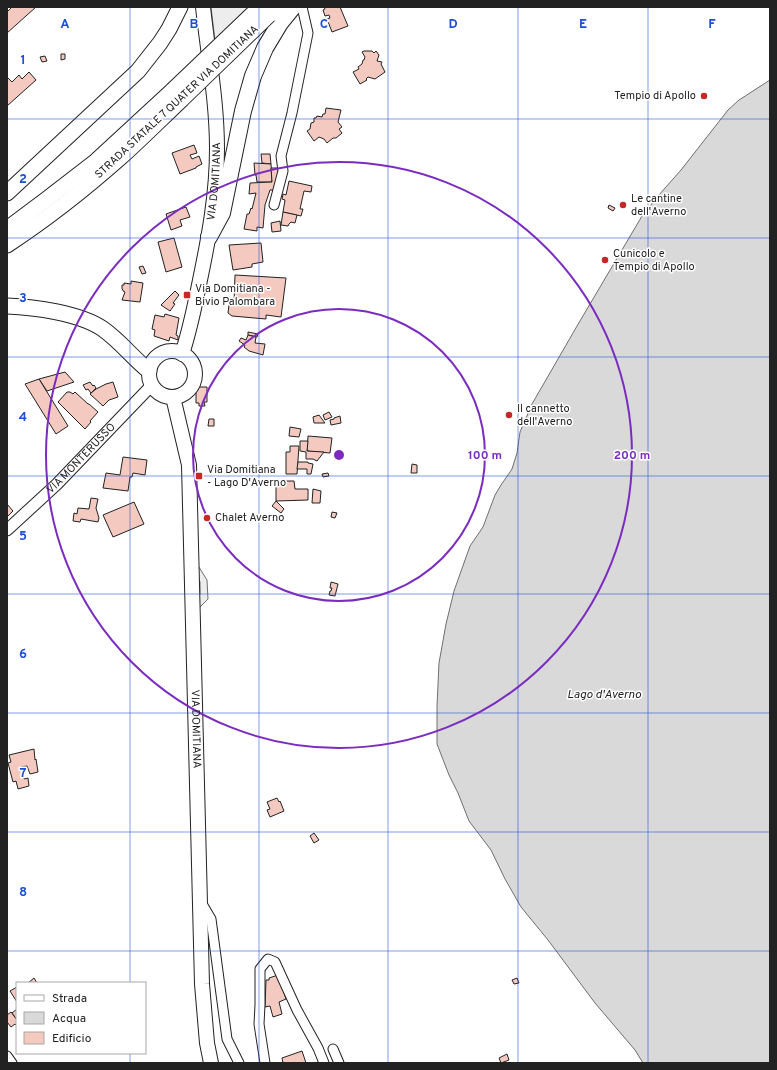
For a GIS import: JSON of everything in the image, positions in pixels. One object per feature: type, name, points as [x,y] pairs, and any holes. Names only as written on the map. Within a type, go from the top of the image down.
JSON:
[{"type":"highway","points":[[7,193],[138,71],[160,43],[180,7]]},
{"type":"highway","points":[[209,237],[222,213],[243,111],[253,76],[265,48],[280,23],[293,7]]},
{"type":"highway","name":"STRADA STATALE 7 QUATER VIA DOMITIANA","points":[[7,229],[95,162],[177,95],[269,10]]},
{"type":"highway","name":"STRADA STATALE 7 QUATER VIA DOMITIANA","points":[[7,245],[57,209],[122,156],[177,95]]},
{"type":"highway","points":[[7,306],[54,312],[93,323],[113,337],[150,378]]},
{"type":"main road","name":"VIA DOMITIANA","points":[[182,354],[189,335],[209,237],[217,172],[214,101],[203,7]]},
{"type":"main road","points":[[170,351],[182,354],[187,357],[194,367],[194,379],[192,385],[179,396],[173,397],[161,394],[156,390],[150,378],[151,365],[154,359],[164,352],[170,351]]},
{"type":"main road","name":"VIA DOMITIANA","points":[[173,397],[189,465],[202,984],[207,1043],[211,1063]]},
{"type":"street","points":[[274,205],[283,171],[280,156],[292,113],[308,32],[302,7]]},
{"type":"street","name":"VIA MONTERUSSO","points":[[7,530],[57,484],[150,378]]},
{"type":"street","points":[[200,900],[212,919],[227,1039],[239,1063]]},
{"type":"street","points":[[265,1063],[259,1024],[260,969],[268,959],[275,962],[324,1063]]},
{"type":"street","points":[[333,1050],[339,1063]]},
{"type":"street","points":[[7,1056],[12,1063]]},
{"type":"shaded area","points":[[211,7],[270,7],[217,58]]},
{"type":"shaded area","points":[[197,564],[207,580],[208,599],[198,609],[200,582],[197,575]]},
{"type":"water","name":"Lago d'Averno","points":[[770,80],[770,1063],[643,1063],[635,1050],[595,1003],[548,940],[521,907],[491,850],[469,821],[437,744],[439,663],[454,591],[470,546],[483,527],[495,495],[512,469],[517,453],[520,432],[532,404],[642,216],[681,170],[728,110],[739,100]]},
{"type":"building","points":[[12,7],[36,7],[7,33],[7,12]]},
{"type":"building","points":[[324,7],[340,7],[348,26],[332,32],[327,19],[330,18],[329,15],[325,16],[323,10],[325,9]]},
{"type":"building","points":[[372,51],[374,53],[376,51],[379,55],[377,61],[382,62],[381,64],[385,72],[375,79],[368,77],[366,79],[367,80],[360,84],[353,72],[359,69],[358,67],[362,64],[365,57],[362,52]]},
{"type":"building","points":[[61,54],[65,54],[65,59],[61,60]]},
{"type":"building","points":[[45,56],[47,61],[42,62],[40,57]]},
{"type":"building","points":[[29,72],[36,80],[7,106],[8,78],[12,82],[19,75],[22,79]]},
{"type":"building","points":[[326,108],[341,110],[338,122],[342,127],[339,129],[342,133],[327,143],[324,139],[319,137],[314,141],[307,131],[310,129],[311,123],[314,122],[314,118],[317,116],[322,117],[323,114],[325,114]]},
{"type":"building","points":[[194,145],[197,153],[190,155],[192,159],[199,156],[202,164],[180,174],[172,153]]},
{"type":"building","points":[[261,154],[270,154],[271,164],[262,163]]},
{"type":"building","points":[[254,163],[271,164],[272,182],[257,182]]},
{"type":"building","points":[[271,168],[278,168],[279,180],[277,190],[270,190],[265,205],[263,228],[257,227],[257,231],[244,229],[247,214],[249,214],[251,208],[252,209],[256,193],[249,194],[250,183],[272,182]]},
{"type":"building","points":[[289,181],[312,186],[311,192],[304,191],[300,209],[303,209],[301,216],[283,212],[285,200],[282,199],[283,194],[286,195]]},
{"type":"building","points":[[609,205],[615,208],[613,211],[608,208]]},
{"type":"building","points":[[186,207],[190,217],[180,220],[182,226],[171,230],[166,214]]},
{"type":"building","points":[[283,212],[297,215],[295,223],[291,222],[288,226],[281,225]]},
{"type":"building","points":[[280,221],[281,231],[272,232],[271,223]]},
{"type":"building","points":[[174,238],[182,267],[166,272],[158,242]]},
{"type":"building","points":[[261,243],[263,262],[252,264],[252,267],[233,270],[229,245]]},
{"type":"building","points":[[143,266],[146,273],[142,274],[139,267]]},
{"type":"building","points":[[235,275],[286,278],[281,317],[266,315],[266,319],[232,316],[228,313],[229,305],[234,303]]},
{"type":"building","points":[[131,281],[143,283],[140,302],[122,300],[125,292],[122,289],[122,285],[124,285],[124,283],[131,284]]},
{"type":"building","points":[[175,291],[179,295],[173,303],[175,304],[170,311],[161,305]]},
{"type":"building","points":[[165,314],[179,318],[176,335],[178,336],[178,340],[170,337],[169,341],[154,336],[155,330],[152,329],[155,315],[164,317]]},
{"type":"building","points":[[248,332],[258,334],[257,337],[248,335]]},
{"type":"building","points":[[248,335],[256,337],[255,343],[265,344],[263,355],[249,351],[244,347],[245,345],[239,341],[241,338],[246,340]]},
{"type":"building","points":[[65,372],[74,382],[47,391],[39,379]]},
{"type":"building","points":[[39,379],[68,426],[56,434],[25,384]]},
{"type":"building","points":[[90,382],[96,388],[91,393],[88,389],[86,390],[83,385]]},
{"type":"building","points":[[113,382],[118,397],[109,400],[103,406],[90,394],[96,389]]},
{"type":"building","points":[[196,387],[207,387],[207,402],[204,402],[205,406],[199,406],[199,403],[196,403]]},
{"type":"building","points":[[67,392],[73,394],[75,392],[98,412],[85,429],[58,402]]},
{"type":"building","points":[[329,412],[332,417],[325,420],[323,415]]},
{"type":"building","points":[[319,415],[325,423],[314,423],[313,417]]},
{"type":"building","points":[[340,416],[341,423],[331,425],[330,420]]},
{"type":"building","points":[[209,419],[214,419],[214,426],[208,426]]},
{"type":"building","points":[[290,427],[301,429],[299,437],[289,436]]},
{"type":"building","points":[[308,436],[332,438],[330,453],[307,451]]},
{"type":"building","points":[[300,441],[308,441],[307,451],[324,452],[317,461],[313,459],[306,459],[306,452],[300,451]]},
{"type":"building","points":[[290,446],[299,446],[297,474],[286,474],[286,452],[290,452]]},
{"type":"building","points":[[123,457],[147,460],[145,475],[133,473],[132,477],[130,477],[128,491],[103,488],[106,473],[120,475]]},
{"type":"building","points":[[298,462],[308,462],[313,464],[311,474],[307,474],[307,469],[297,469]]},
{"type":"building","points":[[412,464],[417,465],[417,473],[411,473]]},
{"type":"building","points":[[328,473],[329,476],[323,477],[322,474]]},
{"type":"building","points":[[276,481],[294,481],[295,489],[308,489],[308,500],[276,501]]},
{"type":"building","points":[[313,489],[321,491],[320,503],[312,503]]},
{"type":"building","points":[[91,498],[98,499],[96,508],[99,518],[98,522],[81,519],[80,522],[73,521],[74,513],[77,514],[78,508],[89,509]]},
{"type":"building","points":[[276,501],[284,509],[281,513],[272,506]]},
{"type":"building","points":[[134,502],[144,524],[113,537],[103,515]]},
{"type":"building","points":[[7,504],[13,511],[7,517]]},
{"type":"building","points":[[332,512],[337,513],[335,518],[331,517]]},
{"type":"building","points":[[331,582],[338,584],[335,596],[329,595],[332,588],[330,588]]},
{"type":"building","points":[[34,749],[38,772],[30,774],[27,766],[21,767],[24,779],[28,778],[29,786],[18,789],[16,781],[13,782],[8,763],[11,762],[9,755]]},
{"type":"building","points":[[277,798],[279,802],[280,801],[284,811],[270,817],[267,810],[270,809],[267,802]]},
{"type":"building","points":[[314,833],[319,840],[314,843],[310,836]]},
{"type":"building","points":[[278,975],[286,999],[279,1002],[282,1014],[273,1017],[270,1006],[265,1007],[266,980]]},
{"type":"building","points":[[34,978],[36,982],[29,982]]},
{"type":"building","points":[[517,978],[519,983],[514,984],[512,980]]},
{"type":"building","points":[[16,988],[16,1000],[10,991]]},
{"type":"building","points":[[16,1010],[16,1019],[12,1013]]},
{"type":"building","points":[[11,1012],[16,1019],[16,1025],[15,1024],[11,1027],[7,1022],[7,1015]]},
{"type":"building","points":[[302,1051],[306,1063],[283,1063],[282,1058]]},
{"type":"building","points":[[507,1054],[509,1060],[501,1063],[499,1058]]},
{"type":"place","name":"Tempio di Apollo","points":[[704,96]]},
{"type":"place","name":"Le cantine dell'Averno","points":[[623,205]]},
{"type":"place","name":"Cunicolo e Tempio di Apollo","points":[[605,260]]},
{"type":"place","name":"Via Domitiana - Bivio Palombara","points":[[187,295]]},
{"type":"place","name":"Il cannetto dell'Averno","points":[[509,415]]},
{"type":"place","name":"Via Domitiana - Lago D'Averno","points":[[199,476]]},
{"type":"place","name":"Chalet Averno","points":[[207,518]]}]
